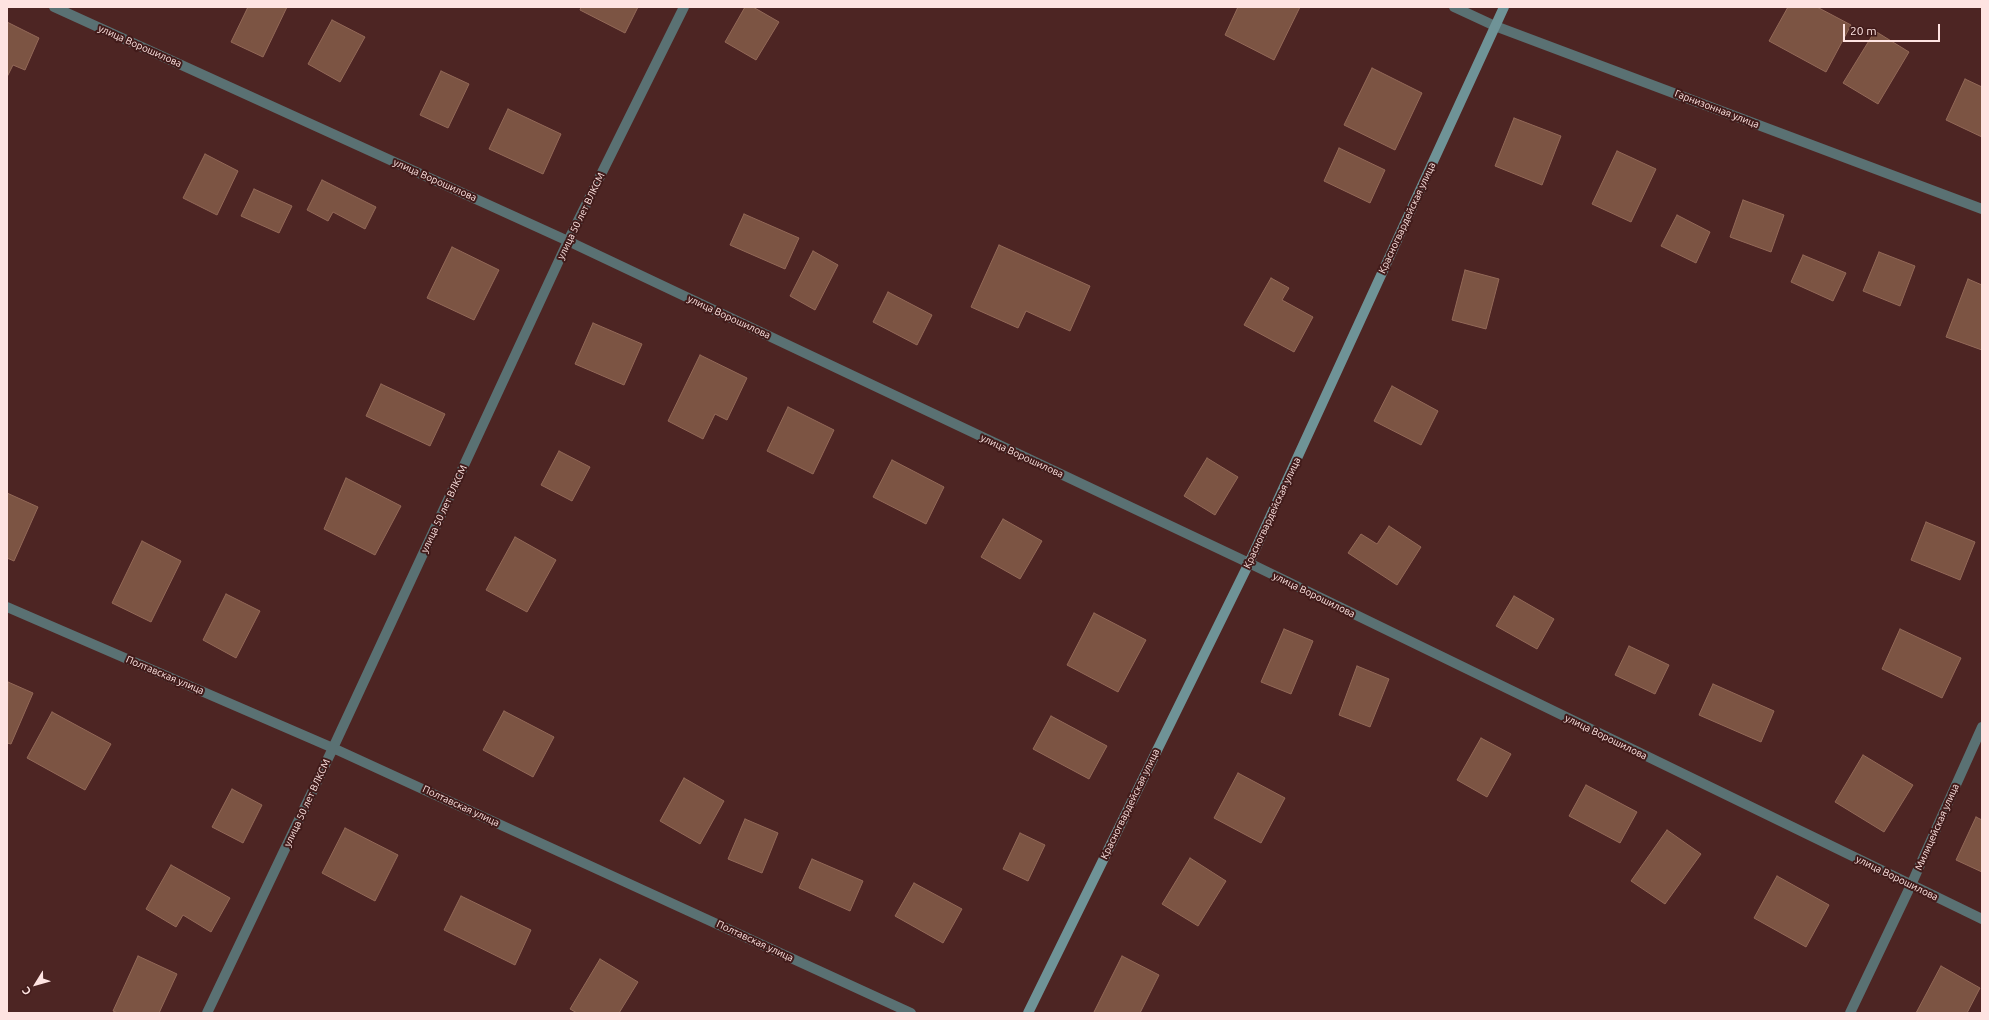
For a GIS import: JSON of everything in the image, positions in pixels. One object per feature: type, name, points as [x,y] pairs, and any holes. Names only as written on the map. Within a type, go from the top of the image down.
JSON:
[{"type":"street","name":"улица Ворошилова","points":[[54,7],[568,241],[1249,563],[1982,919]]},
{"type":"street","name":"улица 50 лет ВЛКСМ","points":[[207,1013],[333,748],[568,241],[684,7]]},
{"type":"street","name":"Гарнизонная улица","points":[[1454,7],[1495,26],[1982,209]]},
{"type":"street","name":"Красногвардейская улица","points":[[1028,1013],[1249,563],[1504,7]]},
{"type":"street","name":"Полтавская улица","points":[[7,607],[333,748],[911,1013]]},
{"type":"street","name":"Милицейская улица","points":[[1850,1013],[1911,885],[1982,727]]},
{"type":"building","points":[[248,7],[287,7],[263,57],[231,42]]},
{"type":"building","points":[[581,7],[638,7],[625,33],[580,10]]},
{"type":"building","points":[[745,7],[753,7],[779,22],[756,60],[725,42]]},
{"type":"building","points":[[1238,7],[1300,7],[1274,60],[1225,35]]},
{"type":"building","points":[[1788,7],[1817,7],[1851,25],[1826,72],[1769,41]]},
{"type":"building","points":[[332,20],[365,37],[340,82],[308,64]]},
{"type":"building","points":[[7,22],[39,38],[25,70],[13,65],[7,77]]},
{"type":"building","points":[[1875,31],[1909,52],[1878,104],[1843,83]]},
{"type":"building","points":[[1372,68],[1422,93],[1395,150],[1344,125]]},
{"type":"building","points":[[441,71],[469,84],[448,128],[420,115]]},
{"type":"building","points":[[1965,79],[1982,87],[1982,137],[1946,120]]},
{"type":"building","points":[[508,109],[561,134],[543,174],[489,149]]},
{"type":"building","points":[[1514,118],[1561,136],[1542,185],[1495,166]]},
{"type":"building","points":[[1339,148],[1385,170],[1370,203],[1324,181]]},
{"type":"building","points":[[1617,151],[1656,169],[1631,222],[1592,204]]},
{"type":"building","points":[[205,154],[238,171],[217,215],[183,198]]},
{"type":"building","points":[[322,180],[376,207],[365,229],[333,212],[328,221],[307,210]]},
{"type":"building","points":[[254,189],[292,206],[279,233],[241,216]]},
{"type":"building","points":[[1743,200],[1784,215],[1771,252],[1730,237]]},
{"type":"building","points":[[744,214],[799,238],[785,269],[730,245]]},
{"type":"building","points":[[1677,215],[1710,232],[1696,263],[1661,246]]},
{"type":"building","points":[[999,245],[1090,286],[1070,331],[1026,311],[1018,328],[971,307]]},
{"type":"building","points":[[452,247],[499,270],[474,320],[427,298]]},
{"type":"building","points":[[813,251],[838,265],[815,310],[790,296]]},
{"type":"building","points":[[1879,252],[1915,266],[1900,306],[1863,291]]},
{"type":"building","points":[[1803,255],[1846,273],[1833,301],[1791,282]]},
{"type":"building","points":[[1465,270],[1499,279],[1486,329],[1452,320]]},
{"type":"building","points":[[1271,278],[1289,288],[1282,300],[1313,317],[1294,352],[1244,325]]},
{"type":"building","points":[[1968,279],[1982,285],[1982,350],[1946,337]]},
{"type":"building","points":[[888,292],[932,315],[917,345],[873,322]]},
{"type":"building","points":[[593,323],[642,344],[624,385],[575,364]]},
{"type":"building","points":[[700,355],[747,378],[727,420],[715,414],[703,439],[668,421]]},
{"type":"building","points":[[381,384],[445,414],[430,446],[366,416]]},
{"type":"building","points":[[1392,386],[1438,411],[1421,445],[1374,421]]},
{"type":"building","points":[[788,407],[834,430],[813,474],[767,451]]},
{"type":"building","points":[[559,451],[590,467],[572,501],[541,485]]},
{"type":"building","points":[[1207,458],[1238,477],[1215,515],[1184,496]]},
{"type":"building","points":[[892,460],[944,487],[926,524],[873,497]]},
{"type":"building","points":[[346,478],[401,506],[375,555],[324,529]]},
{"type":"building","points":[[7,493],[38,507],[14,561],[7,558]]},
{"type":"building","points":[[1003,519],[1042,541],[1020,579],[981,557]]},
{"type":"building","points":[[1926,522],[1975,542],[1960,580],[1911,560]]},
{"type":"building","points":[[1389,526],[1421,547],[1397,585],[1348,553],[1361,534],[1377,544]]},
{"type":"building","points":[[515,537],[556,560],[527,612],[486,590]]},
{"type":"building","points":[[142,541],[181,561],[151,622],[112,603]]},
{"type":"building","points":[[226,594],[260,611],[236,658],[203,640]]},
{"type":"building","points":[[1514,596],[1554,619],[1537,649],[1496,626]]},
{"type":"building","points":[[1094,613],[1146,640],[1118,692],[1067,665]]},
{"type":"building","points":[[1284,629],[1313,641],[1291,694],[1261,682]]},
{"type":"building","points":[[1900,629],[1961,658],[1942,698],[1882,669]]},
{"type":"building","points":[[1629,646],[1669,665],[1655,694],[1615,675]]},
{"type":"building","points":[[1357,666],[1389,679],[1370,727],[1339,715]]},
{"type":"building","points":[[8,682],[33,693],[11,744],[7,743]]},
{"type":"building","points":[[1713,684],[1774,711],[1761,742],[1699,715]]},
{"type":"building","points":[[504,711],[554,737],[533,777],[483,750]]},
{"type":"building","points":[[52,712],[111,744],[85,790],[27,758]]},
{"type":"building","points":[[1051,716],[1107,746],[1089,779],[1033,749]]},
{"type":"building","points":[[1481,738],[1511,754],[1487,797],[1457,780]]},
{"type":"building","points":[[1863,755],[1913,785],[1884,832],[1835,802]]},
{"type":"building","points":[[1238,773],[1285,798],[1261,843],[1214,818]]},
{"type":"building","points":[[684,778],[724,801],[700,844],[660,821]]},
{"type":"building","points":[[1586,785],[1637,812],[1620,843],[1569,816]]},
{"type":"building","points":[[232,789],[262,805],[243,843],[212,827]]},
{"type":"building","points":[[1976,817],[1982,820],[1982,872],[1956,860]]},
{"type":"building","points":[[745,819],[778,833],[762,873],[728,859]]},
{"type":"building","points":[[345,828],[398,855],[375,901],[322,873]]},
{"type":"building","points":[[1667,830],[1701,854],[1665,904],[1631,881]]},
{"type":"building","points":[[1020,833],[1045,845],[1028,881],[1003,869]]},
{"type":"building","points":[[1190,858],[1226,881],[1198,926],[1162,904]]},
{"type":"building","points":[[812,859],[863,881],[850,911],[799,888]]},
{"type":"building","points":[[171,865],[230,898],[211,932],[183,915],[176,927],[146,909]]},
{"type":"building","points":[[1777,876],[1829,905],[1806,947],[1754,918]]},
{"type":"building","points":[[914,883],[962,909],[943,943],[895,916]]},
{"type":"building","points":[[461,896],[531,930],[515,965],[444,930]]},
{"type":"building","points":[[138,956],[177,974],[159,1013],[118,1013],[113,1011]]},
{"type":"building","points":[[1122,956],[1159,975],[1140,1013],[1095,1013],[1094,1012]]},
{"type":"building","points":[[600,959],[638,982],[619,1013],[577,1013],[570,1009]]},
{"type":"building","points":[[1941,966],[1980,988],[1967,1013],[1916,1013]]}]
